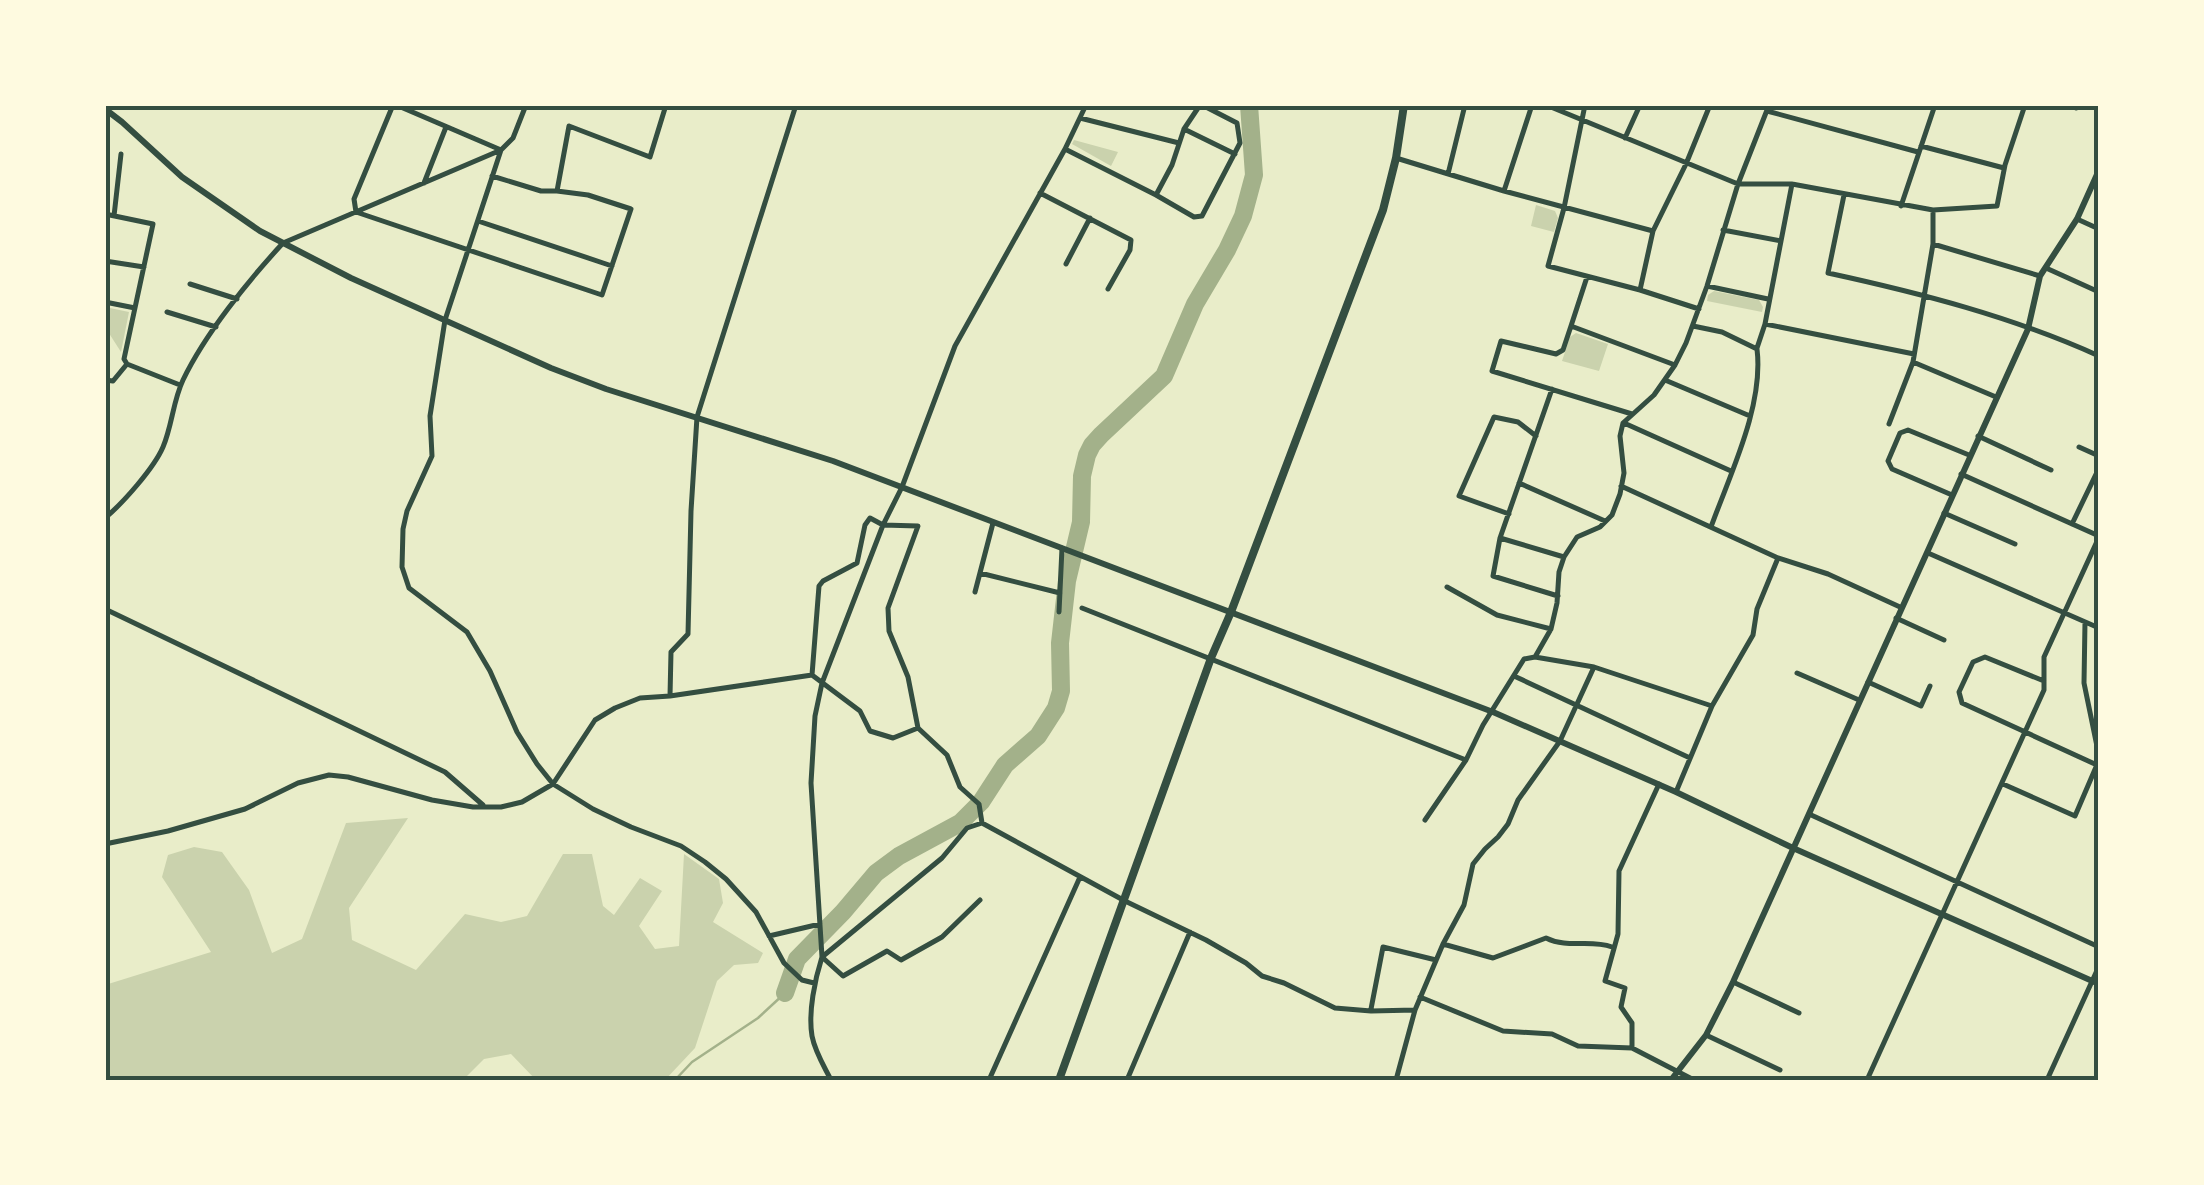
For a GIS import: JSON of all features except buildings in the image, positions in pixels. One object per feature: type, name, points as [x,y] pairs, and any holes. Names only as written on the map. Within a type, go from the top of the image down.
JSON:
[{"type":"main road","points":[[1059,1080],[1211,658],[1383,210],[1404,105]]},
{"type":"street","points":[[356,212],[354,200],[394,105],[501,150]]},
{"type":"street","points":[[105,518],[163,448],[180,385],[193,360],[283,244],[501,150],[513,138],[526,105]]},
{"type":"street","points":[[557,191],[569,126],[650,157],[666,105]]},
{"type":"street","points":[[670,696],[670,652],[688,634],[697,418],[796,105]]},
{"type":"street","points":[[831,1080],[818,1057],[812,1034],[814,983],[822,957],[812,783],[815,716],[822,682],[955,346],[1086,105]]},
{"type":"street","points":[[1065,149],[1194,217],[1202,216],[1240,142],[1237,123],[1201,105],[1184,129],[1172,166],[1156,195]]},
{"type":"street","points":[[1448,174],[1465,105]]},
{"type":"street","points":[[1504,191],[1532,105]]},
{"type":"street","points":[[1546,105],[1738,184],[1792,184],[1933,210],[1997,206],[2004,168],[2024,105]]},
{"type":"street","points":[[1585,105],[1548,266],[1699,309]]},
{"type":"street","points":[[1625,138],[1640,105]]},
{"type":"street","points":[[1640,290],[1653,231],[1710,105]]},
{"type":"street","points":[[1901,206],[1935,105]]},
{"type":"street","points":[[1535,656],[1551,630],[1564,557],[1577,537],[1600,527],[1612,515],[1624,473],[1620,436],[1623,423],[1665,380],[1693,326],[1738,184],[1768,108],[2004,168]]},
{"type":"street","points":[[105,109],[182,177],[260,231],[352,278],[582,381],[833,460],[1493,712],[2096,982]]},
{"type":"street","points":[[1080,118],[1179,143]]},
{"type":"street","points":[[424,183],[446,127]]},
{"type":"street","points":[[1184,129],[1235,154]]},
{"type":"street","points":[[501,150],[445,320],[430,416],[432,456],[402,530],[404,579],[410,588],[467,632],[490,671],[517,732],[553,784],[706,862],[756,912],[784,963],[802,980],[814,983]]},
{"type":"street","points":[[114,216],[121,154]]},
{"type":"street","points":[[1396,158],[1653,231]]},
{"type":"street","points":[[1671,1080],[1706,1035],[1733,982],[2028,329],[2040,276],[2095,189],[2099,170]]},
{"type":"street","points":[[356,212],[602,295],[631,210],[588,195],[541,190],[492,176]]},
{"type":"street","points":[[1711,527],[1750,416],[1759,368],[1756,349],[1792,184]]},
{"type":"street","points":[[1040,192],[1130,240],[1130,250],[1108,288]]},
{"type":"street","points":[[1844,195],[1828,273],[1923,294],[2062,339],[2099,356]]},
{"type":"street","points":[[1890,424],[1914,358],[1933,244],[1933,210]]},
{"type":"street","points":[[105,214],[152,224],[124,359],[180,385]]},
{"type":"street","points":[[1066,264],[1090,218]]},
{"type":"street","points":[[2077,219],[2099,229]]},
{"type":"street","points":[[478,221],[612,266]]},
{"type":"street","points":[[1723,230],[1780,240]]},
{"type":"street","points":[[1933,244],[2040,276]]},
{"type":"street","points":[[105,261],[144,267]]},
{"type":"street","points":[[2046,268],[2099,292]]},
{"type":"street","points":[[1587,276],[1564,350],[1556,354],[1501,341],[1492,371],[1632,414]]},
{"type":"street","points":[[190,284],[237,299]]},
{"type":"street","points":[[1707,286],[1769,299]]},
{"type":"street","points":[[105,302],[135,308]]},
{"type":"street","points":[[167,312],[216,328]]},
{"type":"street","points":[[1764,324],[1914,358],[1996,397]]},
{"type":"street","points":[[1571,326],[1675,365]]},
{"type":"street","points":[[1693,326],[1722,332],[1756,349]]},
{"type":"street","points":[[105,380],[114,381],[128,364]]},
{"type":"street","points":[[1665,380],[1750,416]]},
{"type":"street","points":[[1552,389],[1500,538],[1493,576],[1558,596]]},
{"type":"street","points":[[1509,514],[1459,496],[1494,417],[1518,422],[1536,436]]},
{"type":"street","points":[[1623,423],[1731,471]]},
{"type":"street","points":[[1952,495],[1892,469],[1888,460],[1900,432],[1908,430],[1970,456]]},
{"type":"street","points":[[1978,436],[2051,470]]},
{"type":"street","points":[[2079,448],[2099,456]]},
{"type":"street","points":[[2072,524],[2099,468]]},
{"type":"street","points":[[1868,1080],[2044,690],[2044,656],[2099,537],[1961,474]]},
{"type":"street","points":[[1520,483],[1606,521]]},
{"type":"street","points":[[1622,486],[1778,558],[1828,574],[1900,608]]},
{"type":"street","points":[[1944,513],[2015,544]]},
{"type":"street","points":[[812,676],[819,586],[857,564],[870,518],[883,525],[918,526],[888,608],[889,631],[908,677],[918,728],[947,755],[960,787],[978,804],[982,823],[1124,902],[1190,932],[1262,976],[1335,1008],[1414,1010]]},
{"type":"street","points":[[975,592],[993,523]]},
{"type":"street","points":[[1500,538],[1564,557]]},
{"type":"street","points":[[1059,612],[1065,549]]},
{"type":"street","points":[[1926,552],[2099,628]]},
{"type":"street","points":[[1676,792],[1712,706],[1753,635],[1756,608],[1778,558]]},
{"type":"street","points":[[980,572],[1060,593]]},
{"type":"street","points":[[1446,588],[1497,615],[1551,630]]},
{"type":"street","points":[[1082,608],[1466,760]]},
{"type":"street","points":[[105,609],[445,772],[486,807]]},
{"type":"street","points":[[1896,618],[1944,640]]},
{"type":"street","points":[[2003,784],[2075,816],[2098,760],[2084,683],[2086,622]]},
{"type":"street","points":[[1425,820],[1466,760],[1524,659],[1535,656],[1594,667],[1712,706]]},
{"type":"street","points":[[2044,681],[1984,657],[1973,662],[1960,692],[1962,703],[2098,760]]},
{"type":"street","points":[[1396,1080],[1414,1010],[1464,906],[1473,864],[1508,824],[1518,800],[1560,741],[1594,667]]},
{"type":"street","points":[[1797,673],[1859,700]]},
{"type":"street","points":[[105,844],[168,832],[245,809],[298,782],[329,775],[432,800],[486,807],[522,802],[553,784],[595,720],[640,698],[812,676],[860,710],[870,731],[893,738],[918,728]]},
{"type":"street","points":[[1514,676],[1690,758]]},
{"type":"street","points":[[1868,682],[1922,706],[1930,686]]},
{"type":"street","points":[[1632,1048],[1632,1023],[1621,1007],[1625,988],[1605,981],[1618,934],[1619,871],[1659,784]]},
{"type":"street","points":[[1809,814],[2099,947]]},
{"type":"street","points":[[822,957],[942,858],[967,828],[982,823]]},
{"type":"street","points":[[989,1080],[1080,876]]},
{"type":"street","points":[[822,957],[843,976],[887,951],[902,960],[942,936],[980,900]]},
{"type":"street","points":[[769,936],[820,924]]},
{"type":"street","points":[[1127,1080],[1190,932]]},
{"type":"street","points":[[1444,944],[1493,958],[1546,938],[1559,944],[1598,942],[1614,948]]},
{"type":"street","points":[[1371,1010],[1383,947],[1436,960]]},
{"type":"street","points":[[2048,1080],[2096,982],[2099,966]]},
{"type":"street","points":[[1733,982],[1799,1013]]},
{"type":"street","points":[[1420,996],[1503,1031],[1552,1034],[1578,1046],[1632,1048],[1694,1080]]},
{"type":"street","points":[[1706,1035],[1780,1070]]},
{"type":"green space","points":[[1074,140],[1118,152],[1111,166],[1072,144]]},
{"type":"green space","points":[[1536,205],[1555,211],[1558,218],[1554,232],[1531,226]]},
{"type":"green space","points":[[1714,291],[1759,300],[1762,312],[1707,301]]},
{"type":"green space","points":[[105,307],[129,312],[121,352],[105,327]]},
{"type":"green space","points":[[1576,333],[1608,344],[1599,371],[1562,361],[1570,337]]},
{"type":"green space","points":[[408,818],[349,908],[352,940],[416,970],[465,914],[501,922],[527,916],[563,854],[592,854],[603,906],[614,915],[640,878],[662,891],[639,926],[655,949],[679,946],[684,854],[719,879],[723,903],[713,922],[763,953],[758,963],[734,965],[717,981],[695,1048],[665,1080],[536,1080],[511,1054],[484,1059],[463,1080],[105,1080],[105,985],[211,952],[162,877],[168,855],[194,847],[222,852],[249,890],[272,953],[302,939],[346,823]]},
{"type":"waterway","points":[[785,993],[797,959],[876,873],[960,823],[981,802],[1005,765],[1038,736],[1056,708],[1061,691],[1060,643],[1067,581],[1081,522],[1082,476],[1087,455],[1101,435],[1164,376],[1195,304],[1243,216],[1254,175],[1249,105]]},
{"type":"waterway","points":[[675,1080],[692,1062],[758,1018],[785,993]]}]
